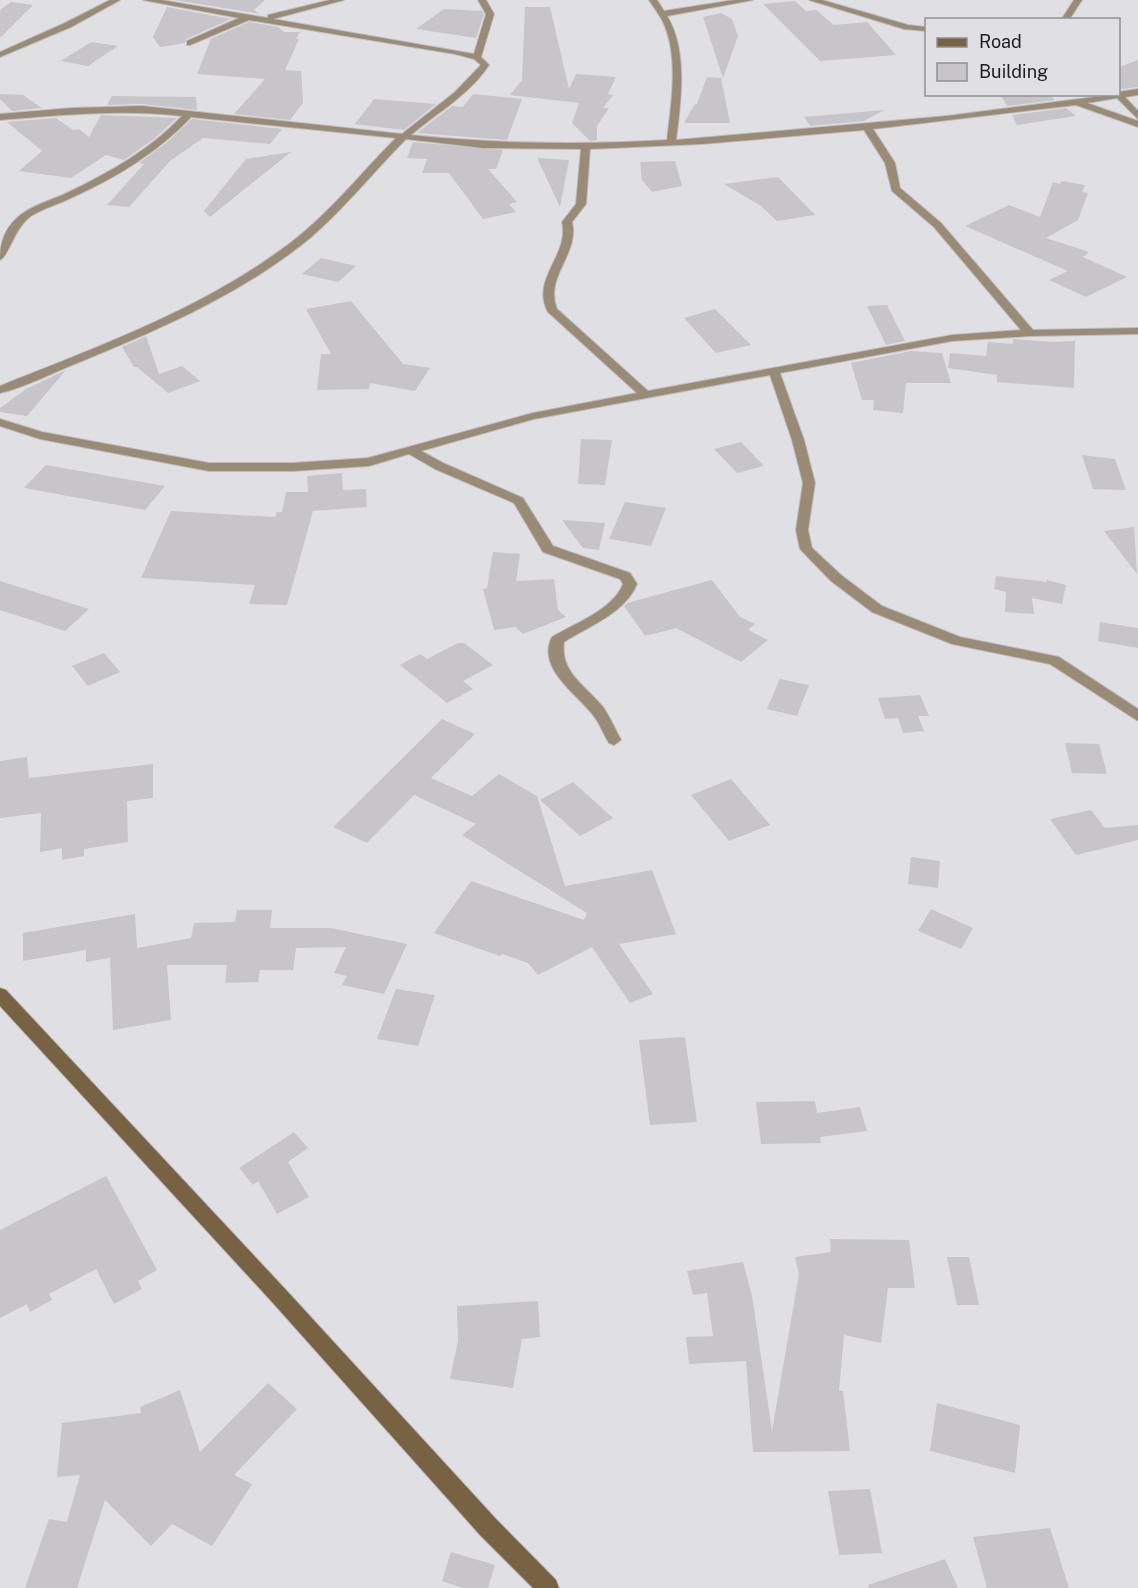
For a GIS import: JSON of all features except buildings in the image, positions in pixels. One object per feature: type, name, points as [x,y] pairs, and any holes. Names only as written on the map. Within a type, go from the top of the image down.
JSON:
[{"type":"street","points":[[0,56],[68,26],[116,0]]},
{"type":"street","points":[[0,390],[212,299],[293,246],[328,215],[404,136],[481,72],[485,65],[477,57],[147,0]]},
{"type":"street","points":[[294,0],[301,10]]},
{"type":"street","points":[[263,19],[340,0]]},
{"type":"street","points":[[477,57],[490,14],[482,0]]},
{"type":"street","points":[[653,0],[669,25],[674,45],[674,120],[671,143]]},
{"type":"street","points":[[662,14],[749,0]]},
{"type":"street","points":[[813,0],[908,27],[925,29]]},
{"type":"street","points":[[1066,18],[1078,0]]},
{"type":"street","points":[[190,43],[248,16]]},
{"type":"street","points":[[1120,95],[1138,92]]},
{"type":"street","points":[[0,117],[119,108],[484,145],[586,145],[711,142],[867,127],[1113,96]]},
{"type":"street","points":[[1120,96],[1138,116]]},
{"type":"street","points":[[1075,102],[1138,124]]},
{"type":"street","points":[[0,257],[19,221],[33,211],[108,175],[165,140],[189,114]]},
{"type":"street","points":[[867,127],[890,163],[895,189],[924,211],[1030,333]]},
{"type":"street","points":[[586,145],[581,204],[567,222],[570,235],[547,290],[547,301],[552,310],[645,394]]},
{"type":"street","points":[[0,422],[40,435],[210,467],[293,467],[369,462],[533,416],[952,338],[1030,333],[1138,331]]},
{"type":"street","points":[[774,371],[798,440],[809,483],[802,530],[807,549],[836,578],[877,609],[957,641],[1054,660],[1138,716]]},
{"type":"street","points":[[410,450],[439,466],[519,501],[548,549],[625,576],[630,584],[629,592],[616,603],[557,640],[555,650],[559,669],[600,713],[614,740]]},
{"type":"street","points":[[0,995],[280,1297],[488,1527],[548,1588]]}]
